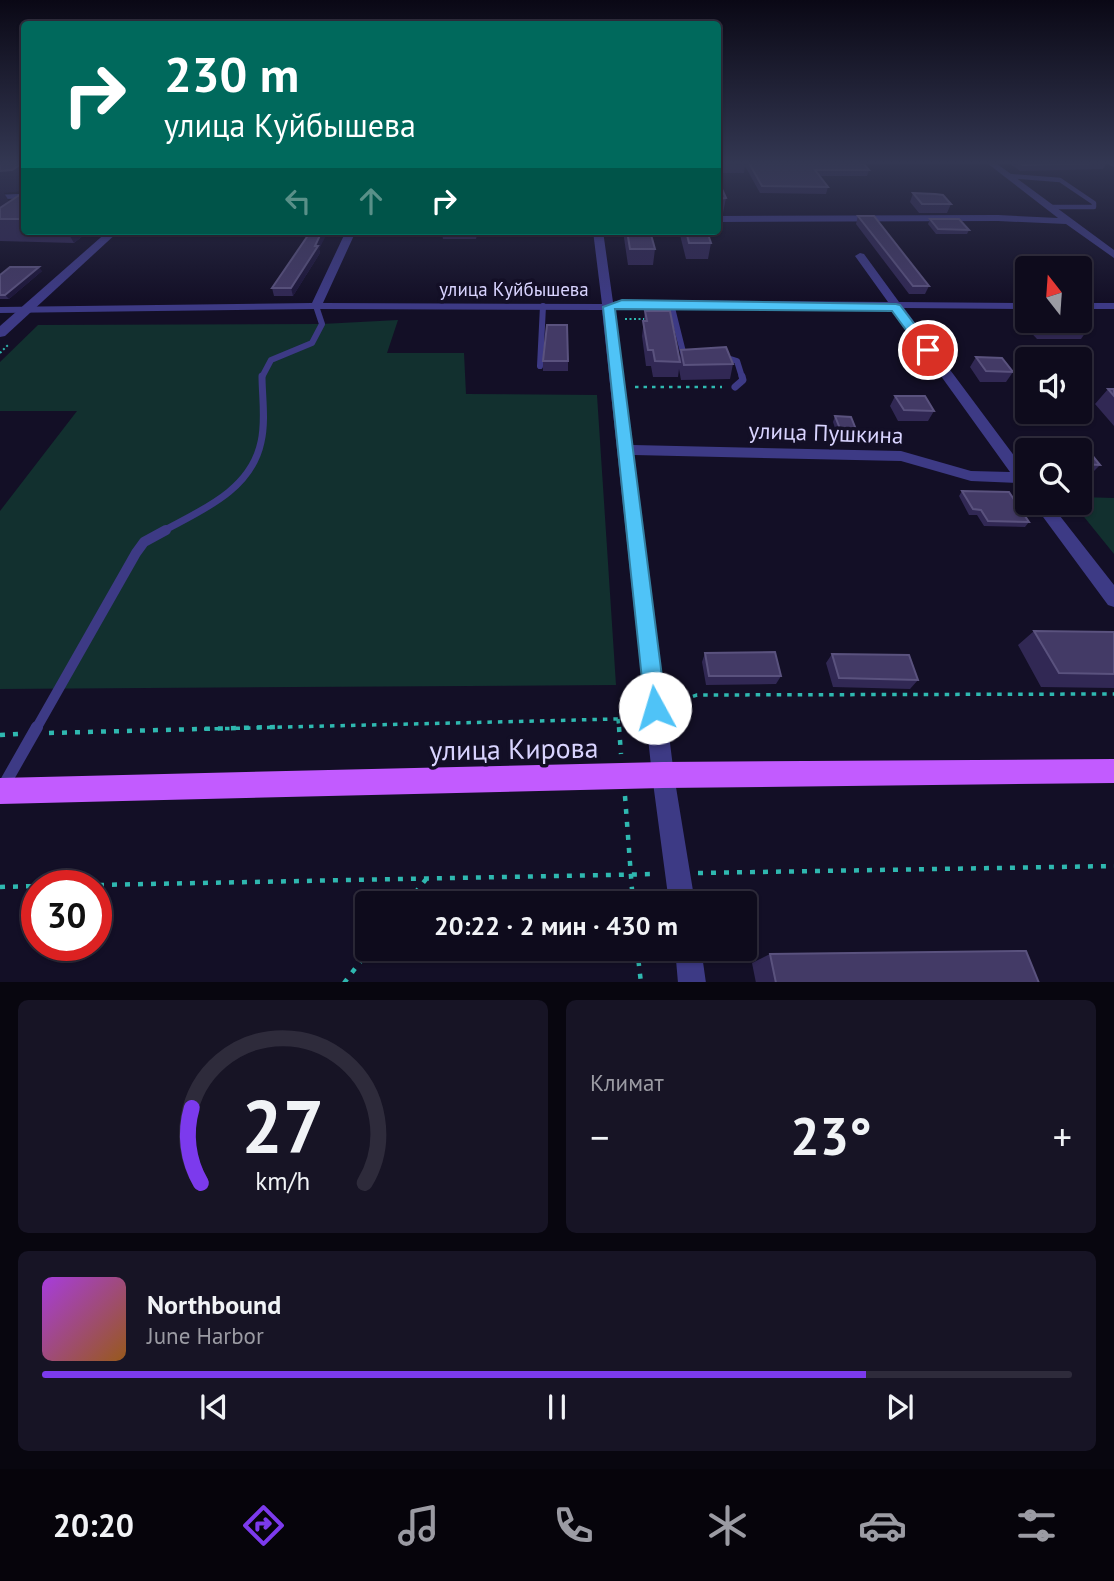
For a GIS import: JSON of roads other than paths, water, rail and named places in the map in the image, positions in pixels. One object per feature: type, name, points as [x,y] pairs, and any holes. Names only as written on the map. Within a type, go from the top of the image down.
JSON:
[{"type":"main road","name":"улица Кирова","points":[[0,791],[663,775],[1114,771]]},
{"type":"street","points":[[1052,209],[1114,255]]},
{"type":"street","points":[[721,219],[998,218],[1068,221]]},
{"type":"street","points":[[0,333],[109,235]]},
{"type":"street","points":[[316,306],[349,235]]},
{"type":"street","points":[[599,235],[615,305],[626,450],[663,775],[681,891]]},
{"type":"street","points":[[860,256],[1015,468]]},
{"type":"street","name":"улица Куйбышева","points":[[0,310],[671,304],[1015,306]]},
{"type":"street","points":[[1092,306],[1114,306]]},
{"type":"street","name":"улица Пушкина","points":[[626,450],[901,456],[971,476],[1015,481]]},
{"type":"street","points":[[1050,515],[1114,599]]},
{"type":"street","points":[[690,961],[692,982]]},
{"type":"lane","points":[[671,304],[684,356],[697,356]]},
{"type":"lane","points":[[0,791],[144,541],[229,495],[256,458],[262,440],[262,373],[271,360],[312,343],[322,324],[316,306]]},
{"type":"lane","points":[[540,366],[543,306]]},
{"type":"lane","points":[[710,356],[723,356],[737,361],[743,380],[735,387]]}]
